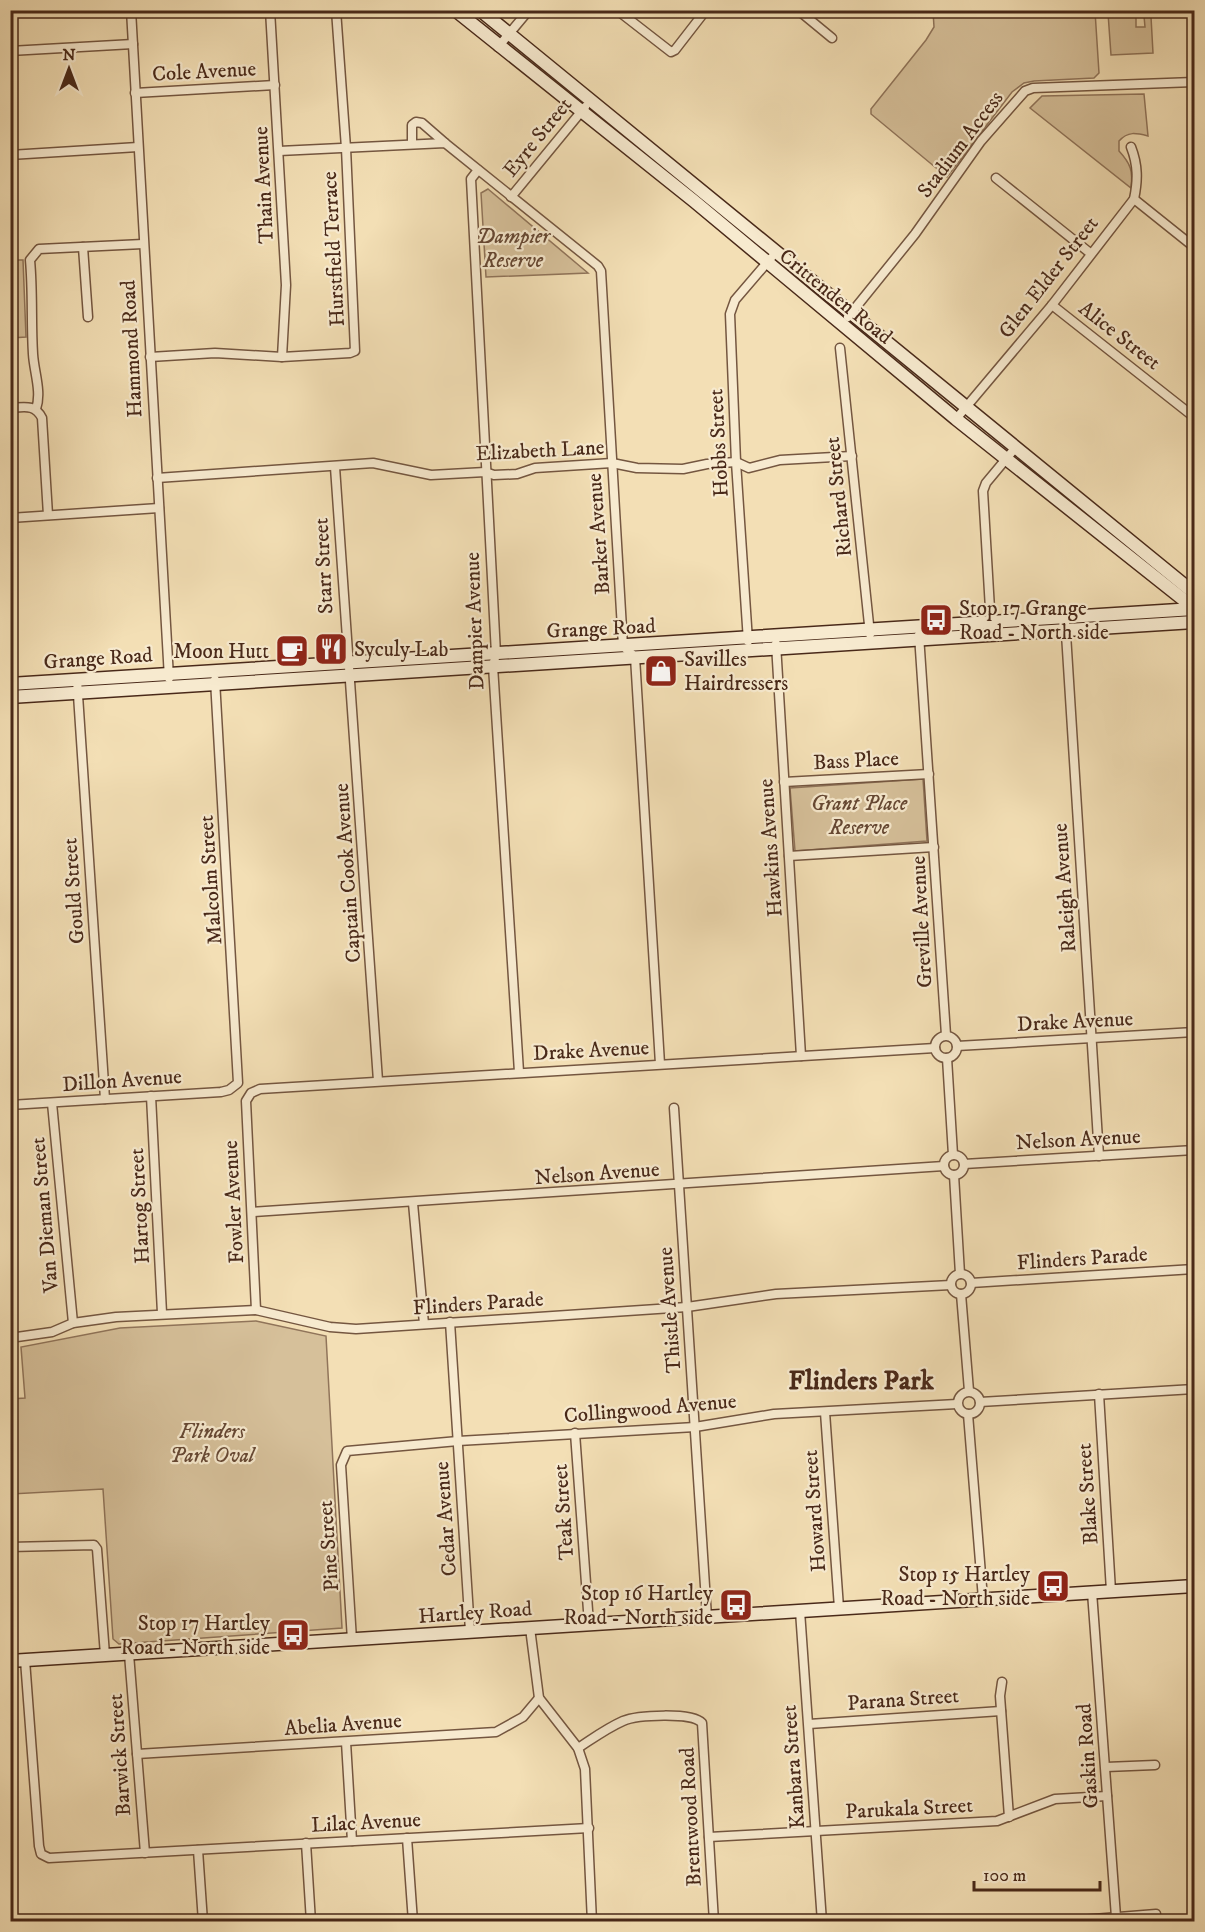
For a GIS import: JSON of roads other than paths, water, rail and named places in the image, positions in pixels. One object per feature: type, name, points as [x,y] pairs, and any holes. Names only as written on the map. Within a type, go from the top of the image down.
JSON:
[{"type":"main road","name":"Crittenden Road","points":[[455,10],[1005,459],[1194,609]]},
{"type":"main road","name":"Crittenden Road","points":[[480,10],[1194,593]]},
{"type":"main road","points":[[1164,611],[1174,602],[1174,592]]},
{"type":"main road","name":"Grange Road","points":[[1065,624],[1194,609]]},
{"type":"main road","name":"Grange Road","points":[[169,680],[214,670],[350,668],[495,660],[635,657],[748,644],[870,636],[1065,624],[1194,622]]},
{"type":"main road","name":"Grange Road","points":[[495,660],[623,646],[748,644]]},
{"type":"main road","name":"Grange Road","points":[[10,684],[77,686],[169,680],[215,683],[350,668]]},
{"type":"main road","name":"Grange Road","points":[[10,697],[77,686]]},
{"type":"main road","name":"Hartley Road","points":[[10,1661],[1194,1586]]},
{"type":"street","name":"Hammond Road","points":[[131,10],[169,680]]},
{"type":"street","name":"Thain Avenue","points":[[270,10],[286,285],[282,357]]},
{"type":"street","name":"Hurstfield Terrace","points":[[150,357],[215,353],[282,357],[355,351],[357,345],[336,10]]},
{"type":"street","points":[[498,47],[529,10]]},
{"type":"street","points":[[617,10],[671,52],[706,10]]},
{"type":"street","points":[[798,10],[832,38]]},
{"type":"street","points":[[10,51],[133,44]]},
{"type":"street","name":"Stadium Access","points":[[841,325],[915,234],[981,141],[1024,91],[1054,87],[1194,82]]},
{"type":"street","name":"Cole Avenue","points":[[135,93],[275,85]]},
{"type":"street","name":"Eyre Street","points":[[511,197],[591,100]]},
{"type":"street","name":"Barker Avenue","points":[[412,144],[412,125],[417,122],[422,123],[598,266],[601,271],[623,646]]},
{"type":"street","points":[[279,151],[445,143]]},
{"type":"street","points":[[10,155],[138,147]]},
{"type":"street","points":[[1131,147],[1137,161],[1138,183],[1134,199],[1194,247]]},
{"type":"street","name":"Dampier Avenue","points":[[478,170],[471,179],[495,660],[519,1072]]},
{"type":"street","points":[[996,178],[1090,253]]},
{"type":"street","name":"Glen Elder Street","points":[[956,419],[1052,304],[1134,199]]},
{"type":"street","points":[[36,409],[40,397],[35,380],[30,260],[33,254],[39,249],[144,244]]},
{"type":"street","points":[[83,247],[88,317]]},
{"type":"street","name":"Hobbs Street","points":[[748,644],[736,462],[730,314],[735,300],[777,251]]},
{"type":"street","name":"Alice Street","points":[[1052,304],[1194,417]]},
{"type":"street","name":"Richard Street","points":[[840,348],[870,636]]},
{"type":"street","points":[[10,408],[36,409]]},
{"type":"street","points":[[36,409],[42,418],[48,515]]},
{"type":"street","points":[[991,629],[982,491],[1016,447]]},
{"type":"street","name":"Elizabeth Lane","points":[[157,478],[373,463],[418,474],[485,472],[494,475],[517,474],[535,468],[612,463],[637,468],[683,469],[707,464],[736,462],[749,468],[780,460],[852,456]]},
{"type":"street","name":"Starr Street","points":[[335,467],[350,668]]},
{"type":"street","points":[[10,518],[159,508]]},
{"type":"street","name":"Raleigh Avenue","points":[[1065,624],[1099,1156]]},
{"type":"street","name":"Greville Avenue","points":[[919,633],[946,1035]]},
{"type":"street","name":"Hawkins Avenue","points":[[776,642],[801,1056]]},
{"type":"street","points":[[623,646],[635,657],[660,1064]]},
{"type":"street","name":"Captain Cook Avenue","points":[[350,668],[378,1081]]},
{"type":"street","name":"Malcolm Street","points":[[214,670],[240,1078],[235,1087]]},
{"type":"street","name":"Gould Street","points":[[77,686],[105,1099]]},
{"type":"street","name":"Bass Place","points":[[784,782],[929,774]]},
{"type":"street","points":[[789,856],[934,847]]},
{"type":"street","name":"Drake Avenue","points":[[957,1046],[1194,1032]]},
{"type":"street","points":[[946,1035],[954,1038],[957,1046],[955,1054],[946,1058],[940,1056],[935,1048],[938,1039],[946,1035]]},
{"type":"street","name":"Drake Avenue","points":[[251,1093],[260,1089],[378,1081],[935,1048]]},
{"type":"street","points":[[946,1058],[953,1155]]},
{"type":"street","name":"Dillon Avenue","points":[[10,1105],[221,1092],[235,1087]]},
{"type":"street","name":"Fowler Avenue","points":[[251,1093],[246,1101],[256,1310]]},
{"type":"street","name":"Hartog Street","points":[[151,1096],[162,1313]]},
{"type":"street","name":"Van Dieman Street","points":[[52,1103],[73,1323]]},
{"type":"street","name":"Thistle Avenue","points":[[674,1108],[707,1617]]},
{"type":"street","name":"Nelson Avenue","points":[[964,1164],[1194,1150]]},
{"type":"street","points":[[953,1155],[961,1158],[964,1164],[962,1171],[954,1175],[948,1173],[944,1166],[946,1159],[953,1155]]},
{"type":"street","name":"Nelson Avenue","points":[[252,1212],[678,1186],[775,1176],[944,1166]]},
{"type":"street","points":[[954,1175],[960,1274]]},
{"type":"street","points":[[413,1203],[423,1324]]},
{"type":"street","name":"Flinders Parade","points":[[971,1283],[1194,1269]]},
{"type":"street","points":[[960,1274],[968,1276],[971,1283],[969,1290],[961,1294],[953,1290],[951,1285],[953,1278],[960,1274]]},
{"type":"street","name":"Flinders Parade","points":[[10,1338],[52,1332],[73,1323],[162,1313],[256,1310],[330,1327],[356,1329],[687,1307],[776,1294],[951,1285]]},
{"type":"street","points":[[961,1294],[969,1391]]},
{"type":"street","name":"Cedar Avenue","points":[[450,1322],[470,1631]]},
{"type":"street","points":[[980,1402],[1194,1389]]},
{"type":"street","points":[[969,1391],[976,1395],[980,1402],[978,1410],[968,1414],[962,1412],[957,1404],[960,1395],[969,1391]]},
{"type":"street","name":"Blake Street","points":[[1099,1394],[1111,1591]]},
{"type":"street","name":"Collingwood Avenue","points":[[347,1451],[458,1441],[695,1427],[774,1414],[957,1404]]},
{"type":"street","name":"Howard Street","points":[[825,1412],[838,1608]]},
{"type":"street","points":[[968,1414],[983,1599]]},
{"type":"street","name":"Teak Street","points":[[575,1434],[589,1624]]},
{"type":"street","name":"Pine Street","points":[[347,1451],[341,1465],[352,1640]]},
{"type":"street","points":[[10,1548],[94,1545],[97,1550],[105,1655]]},
{"type":"street","name":"Gaskin Road","points":[[1092,1592],[1116,1917]]},
{"type":"street","name":"Kanbara Street","points":[[800,1611],[822,1922]]},
{"type":"street","points":[[530,1628],[539,1698],[578,1748],[585,1769],[592,1922]]},
{"type":"street","name":"Barwick Street","points":[[129,1654],[145,1853]]},
{"type":"street","name":"Lilac Avenue","points":[[26,1660],[41,1854],[49,1858],[589,1828]]},
{"type":"street","points":[[1002,1682],[1001,1711],[1009,1817]]},
{"type":"street","name":"Abelia Avenue","points":[[137,1754],[496,1732],[523,1717],[539,1698]]},
{"type":"street","name":"Parana Street","points":[[808,1724],[1001,1711]]},
{"type":"street","name":"Brentwood Road","points":[[578,1748],[626,1720],[692,1716],[699,1719],[703,1728],[714,1922]]},
{"type":"street","points":[[346,1742],[352,1841]]},
{"type":"street","points":[[1106,1767],[1155,1765]]},
{"type":"street","name":"Parukala Street","points":[[709,1837],[997,1821],[1055,1799],[1107,1796]]},
{"type":"street","points":[[407,1838],[413,1922]]},
{"type":"street","points":[[306,1843],[311,1922]]},
{"type":"street","points":[[198,1850],[202,1922]]},
{"type":"street","points":[[1056,1922],[1155,1914]]},
{"type":"place","name":"Stop 17 Grange Road - North side","points":[[936,620]]},
{"type":"place","name":"Syculy Lab","points":[[331,649]]},
{"type":"place","name":"Moon Hutt","points":[[292,651]]},
{"type":"place","name":"Savilles Hairdressers","points":[[661,671]]},
{"type":"place","name":"Stop 15 Hartley Road - North side","points":[[1053,1586]]},
{"type":"place","name":"Stop 16 Hartley Road - North side","points":[[736,1605]]},
{"type":"place","name":"Stop 17 Hartley Road - North side","points":[[293,1635]]},
{"type":"district","name":"Flinders Park","points":[[861,1380]]},
{"type":"park label","name":"Dampier Reserve","points":[[513,248]]},
{"type":"park label","name":"Grant Place Reserve","points":[[859,815]]},
{"type":"park label","name":"Flinders Park Oval","points":[[212,1443]]}]
